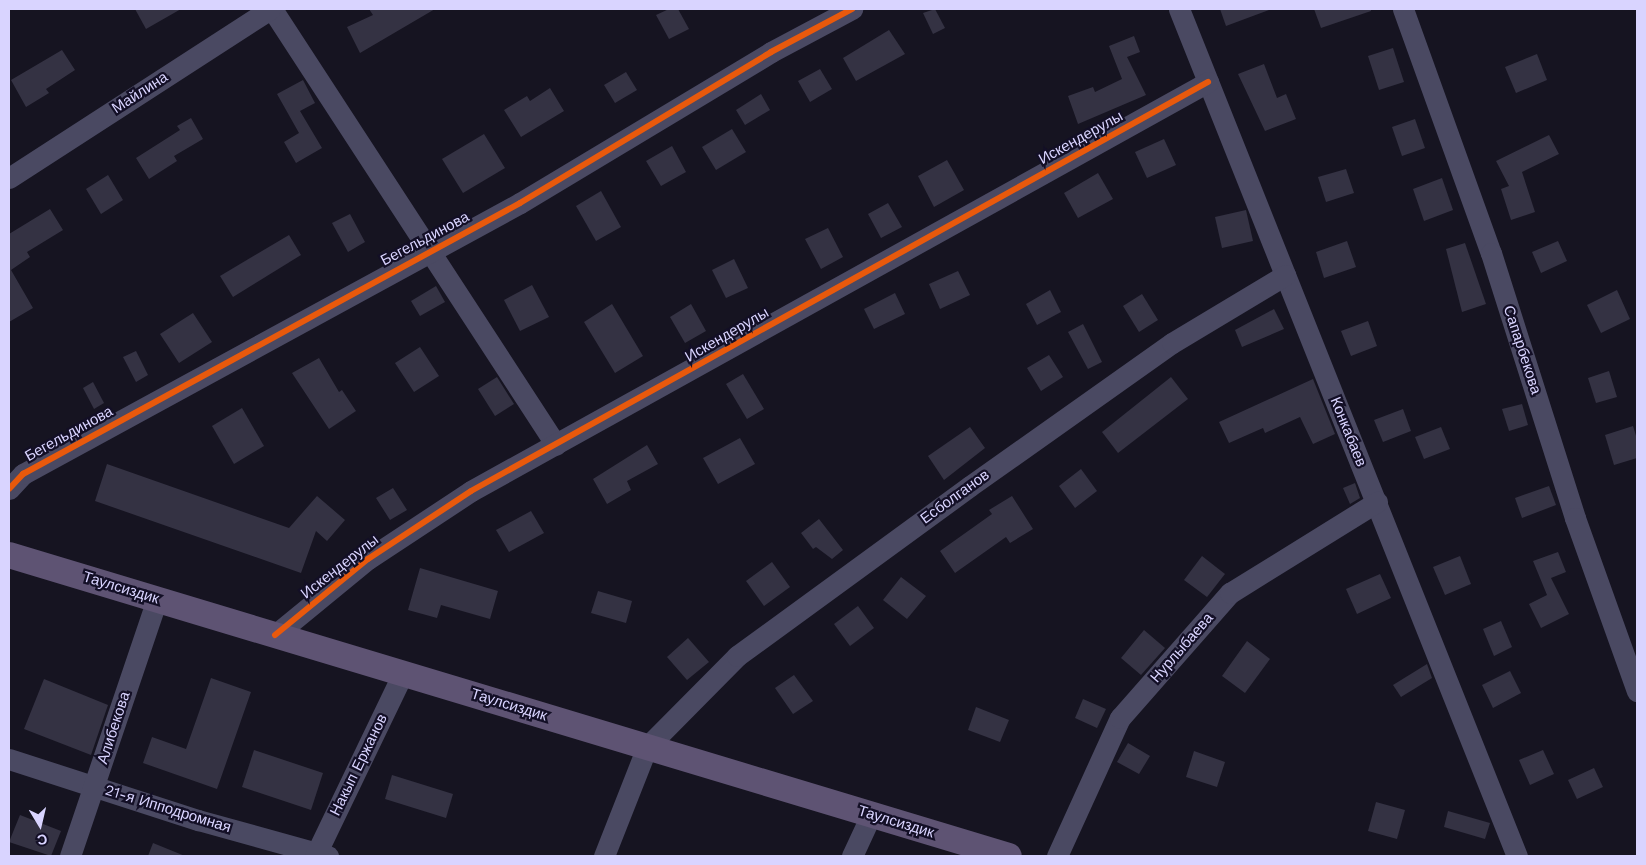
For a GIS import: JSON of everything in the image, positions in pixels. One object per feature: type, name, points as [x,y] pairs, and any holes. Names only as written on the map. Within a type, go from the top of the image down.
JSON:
[{"type":"main road","name":"Таулсиздик","points":[[9,554],[1009,856]]},
{"type":"street","name":"Майлина","points":[[9,178],[271,9]]},
{"type":"street","points":[[271,9],[556,445]]},
{"type":"street","name":"Бегельдинова","points":[[9,489],[23,474],[520,203],[771,52],[852,9]]},
{"type":"street","name":"Конкабаев","points":[[1179,9],[1518,856]]},
{"type":"street","name":"Сапарбекова","points":[[1403,9],[1491,253],[1575,518],[1637,691]]},
{"type":"street","name":"Искендерулы","points":[[275,635],[368,559],[471,491],[1208,82]]},
{"type":"street","name":"Есболганов","points":[[647,747],[737,656],[970,486],[1164,349],[1285,275]]},
{"type":"street","name":"Нурлыбаева","points":[[1056,856],[1120,718],[1230,593],[1377,502]]},
{"type":"street","name":"Алибекова","points":[[70,856],[157,599]]},
{"type":"street","name":"Накып Ержанов","points":[[320,855],[403,673]]},
{"type":"street","points":[[604,856],[647,747]]},
{"type":"street","name":"21-я Ипподромная","points":[[9,759],[320,855]]},
{"type":"street","points":[[852,856],[871,815]]},
{"type":"building","points":[[135,9],[181,9],[146,29]]},
{"type":"building","points":[[369,9],[435,9],[360,53],[347,27],[373,15]]},
{"type":"building","points":[[669,9],[678,9],[689,29],[669,39],[656,15]]},
{"type":"building","points":[[935,9],[945,28],[933,34],[923,13]]},
{"type":"building","points":[[1220,9],[1269,9],[1269,10],[1226,26]]},
{"type":"building","points":[[1314,9],[1371,9],[1371,11],[1321,28]]},
{"type":"building","points":[[889,30],[905,54],[856,81],[843,58]]},
{"type":"building","points":[[1134,36],[1140,52],[1127,57],[1146,95],[1078,124],[1068,96],[1093,87],[1095,92],[1122,79],[1109,46]]},
{"type":"building","points":[[1393,48],[1404,82],[1379,90],[1368,56]]},
{"type":"building","points":[[62,50],[75,70],[46,89],[49,93],[26,107],[11,80]]},
{"type":"building","points":[[1537,54],[1547,80],[1516,93],[1505,67]]},
{"type":"building","points":[[1264,64],[1277,98],[1286,94],[1296,119],[1265,131],[1238,74]]},
{"type":"building","points":[[820,69],[832,89],[810,102],[798,81]]},
{"type":"building","points":[[626,72],[637,90],[615,103],[604,85]]},
{"type":"building","points":[[303,80],[315,103],[300,111],[322,148],[296,163],[284,142],[299,133],[277,94]]},
{"type":"building","points":[[550,88],[564,111],[521,137],[504,110],[527,96],[530,101]]},
{"type":"building","points":[[761,94],[770,110],[745,125],[736,110]]},
{"type":"building","points":[[191,118],[203,139],[174,156],[177,161],[149,179],[136,158],[180,130],[177,126]]},
{"type":"building","points":[[1415,119],[1425,148],[1402,156],[1392,127]]},
{"type":"building","points":[[732,129],[746,152],[716,170],[702,147]]},
{"type":"building","points":[[484,134],[505,168],[463,193],[442,159]]},
{"type":"building","points":[[1549,135],[1559,154],[1522,172],[1535,212],[1511,220],[1501,189],[1509,186],[1496,161]]},
{"type":"building","points":[[1164,139],[1176,165],[1147,178],[1135,152]]},
{"type":"building","points":[[672,146],[686,172],[661,186],[646,161]]},
{"type":"building","points":[[947,160],[964,190],[934,207],[918,176]]},
{"type":"building","points":[[1346,169],[1354,193],[1326,202],[1318,177]]},
{"type":"building","points":[[1098,173],[1113,199],[1078,218],[1064,193]]},
{"type":"building","points":[[108,175],[123,200],[101,214],[86,189]]},
{"type":"building","points":[[1442,178],[1453,210],[1424,221],[1413,189]]},
{"type":"building","points":[[601,191],[621,227],[596,241],[576,206]]},
{"type":"building","points":[[888,203],[902,227],[881,238],[868,214]]},
{"type":"building","points":[[50,209],[63,230],[27,252],[30,257],[11,270],[33,308],[9,322],[9,234]]},
{"type":"building","points":[[1246,210],[1253,241],[1222,248],[1215,217]]},
{"type":"building","points":[[350,214],[365,242],[348,252],[332,223]]},
{"type":"building","points":[[828,228],[843,257],[821,269],[805,239]]},
{"type":"building","points":[[289,235],[301,255],[233,297],[220,276]]},
{"type":"building","points":[[1347,241],[1356,267],[1324,278],[1316,252]]},
{"type":"building","points":[[1558,241],[1567,261],[1541,273],[1532,252]]},
{"type":"building","points":[[1465,243],[1486,304],[1462,312],[1446,249]]},
{"type":"building","points":[[734,259],[748,288],[726,298],[712,270]]},
{"type":"building","points":[[958,271],[970,295],[940,309],[929,284]]},
{"type":"building","points":[[532,285],[549,317],[520,331],[504,300]]},
{"type":"building","points":[[436,286],[445,302],[420,316],[411,301]]},
{"type":"building","points":[[1050,290],[1061,312],[1037,325],[1026,304]]},
{"type":"building","points":[[1617,290],[1630,319],[1601,333],[1587,305]]},
{"type":"building","points":[[895,293],[905,314],[874,329],[864,309]]},
{"type":"building","points":[[1142,294],[1158,320],[1139,332],[1123,306]]},
{"type":"building","points":[[612,304],[643,356],[615,373],[584,322]]},
{"type":"building","points":[[691,304],[706,331],[685,343],[670,317]]},
{"type":"building","points":[[1274,309],[1284,329],[1242,347],[1235,330]]},
{"type":"building","points":[[193,313],[212,342],[179,363],[160,334]]},
{"type":"building","points":[[1368,321],[1377,346],[1351,356],[1341,331]]},
{"type":"building","points":[[1083,324],[1102,362],[1088,369],[1068,332]]},
{"type":"building","points":[[420,347],[439,376],[414,392],[395,363]]},
{"type":"building","points":[[136,351],[148,375],[136,382],[123,357]]},
{"type":"building","points":[[1049,355],[1063,377],[1041,391],[1027,368]]},
{"type":"building","points":[[319,358],[339,392],[342,390],[356,411],[329,429],[292,373]]},
{"type":"building","points":[[1609,371],[1617,397],[1596,403],[1588,378]]},
{"type":"building","points":[[743,374],[764,409],[747,419],[726,384]]},
{"type":"building","points":[[497,377],[514,404],[495,416],[478,389]]},
{"type":"building","points":[[1171,377],[1188,399],[1118,453],[1102,432]]},
{"type":"building","points":[[1313,379],[1335,434],[1313,444],[1300,417],[1265,433],[1263,428],[1229,443],[1219,422]]},
{"type":"building","points":[[93,382],[104,403],[94,409],[83,388]]},
{"type":"building","points":[[1522,404],[1528,425],[1509,431],[1502,409]]},
{"type":"building","points":[[242,408],[264,446],[234,464],[212,426]]},
{"type":"building","points":[[1403,409],[1411,431],[1383,442],[1374,420]]},
{"type":"building","points":[[1633,426],[1637,439],[1637,458],[1614,465],[1605,435]]},
{"type":"building","points":[[970,427],[985,448],[944,480],[928,456]]},
{"type":"building","points":[[1441,427],[1450,449],[1424,459],[1415,437]]},
{"type":"building","points":[[740,438],[755,464],[718,484],[703,458]]},
{"type":"building","points":[[647,445],[658,464],[627,481],[631,490],[607,504],[593,479]]},
{"type":"building","points":[[107,464],[289,528],[317,496],[345,520],[327,541],[316,531],[301,573],[95,501]]},
{"type":"building","points":[[1081,469],[1097,491],[1075,508],[1059,486]]},
{"type":"building","points":[[1355,483],[1360,498],[1350,504],[1343,488]]},
{"type":"building","points":[[1549,486],[1556,505],[1522,518],[1515,498]]},
{"type":"building","points":[[393,488],[407,510],[390,520],[376,498]]},
{"type":"building","points":[[1012,496],[1033,529],[1010,543],[1006,537],[955,573],[940,551],[992,514],[989,510]]},
{"type":"building","points":[[531,511],[544,533],[509,552],[496,530]]},
{"type":"building","points":[[819,519],[843,550],[832,559],[816,547],[813,549],[801,533]]},
{"type":"building","points":[[1558,552],[1566,572],[1551,578],[1569,614],[1541,628],[1529,604],[1547,595],[1533,561]]},
{"type":"building","points":[[1202,556],[1225,574],[1207,597],[1184,580]]},
{"type":"building","points":[[1460,556],[1471,584],[1445,595],[1433,567]]},
{"type":"building","points":[[772,562],[790,587],[764,606],[746,581]]},
{"type":"building","points":[[420,568],[498,591],[490,619],[441,605],[437,618],[408,610]]},
{"type":"building","points":[[1380,574],[1391,598],[1357,614],[1346,589]]},
{"type":"building","points":[[901,577],[926,596],[907,619],[883,600]]},
{"type":"building","points":[[598,591],[632,601],[626,623],[591,613]]},
{"type":"building","points":[[858,606],[874,628],[850,646],[834,624]]},
{"type":"building","points":[[1501,621],[1512,647],[1494,656],[1483,629]]},
{"type":"building","points":[[1144,630],[1165,648],[1141,675],[1121,658]]},
{"type":"building","points":[[688,638],[709,662],[687,680],[667,657]]},
{"type":"building","points":[[1247,641],[1270,659],[1245,693],[1222,676]]},
{"type":"building","points":[[1427,664],[1432,678],[1401,697],[1393,685]]},
{"type":"building","points":[[1510,671],[1521,693],[1493,708],[1482,685]]},
{"type":"building","points":[[794,675],[813,701],[793,714],[775,688]]},
{"type":"building","points":[[211,678],[251,692],[217,789],[143,763],[152,737],[186,749]]},
{"type":"building","points":[[44,679],[108,705],[91,755],[24,729]]},
{"type":"building","points":[[1083,699],[1106,709],[1097,728],[1075,718]]},
{"type":"building","points":[[976,707],[1009,720],[1000,742],[968,730]]},
{"type":"building","points":[[1128,743],[1150,756],[1139,774],[1117,762]]},
{"type":"building","points":[[254,750],[323,773],[311,810],[242,787]]},
{"type":"building","points":[[1543,750],[1554,774],[1530,785],[1519,760]]},
{"type":"building","points":[[1194,751],[1225,762],[1217,787],[1186,777]]},
{"type":"building","points":[[1594,768],[1603,787],[1577,799],[1568,780]]},
{"type":"building","points":[[392,775],[453,794],[446,818],[385,799]]},
{"type":"building","points":[[1376,802],[1405,810],[1397,839],[1368,831]]},
{"type":"building","points":[[1448,811],[1490,823],[1485,839],[1444,827]]},
{"type":"building","points":[[20,815],[61,831],[51,856],[9,842]]},
{"type":"building","points":[[153,843],[185,856],[148,856]]},
{"type":"cycle path","points":[[9,489],[23,474],[520,203],[771,52],[852,9]]},
{"type":"cycle path","points":[[275,635],[368,559],[471,491],[1208,82]]}]
